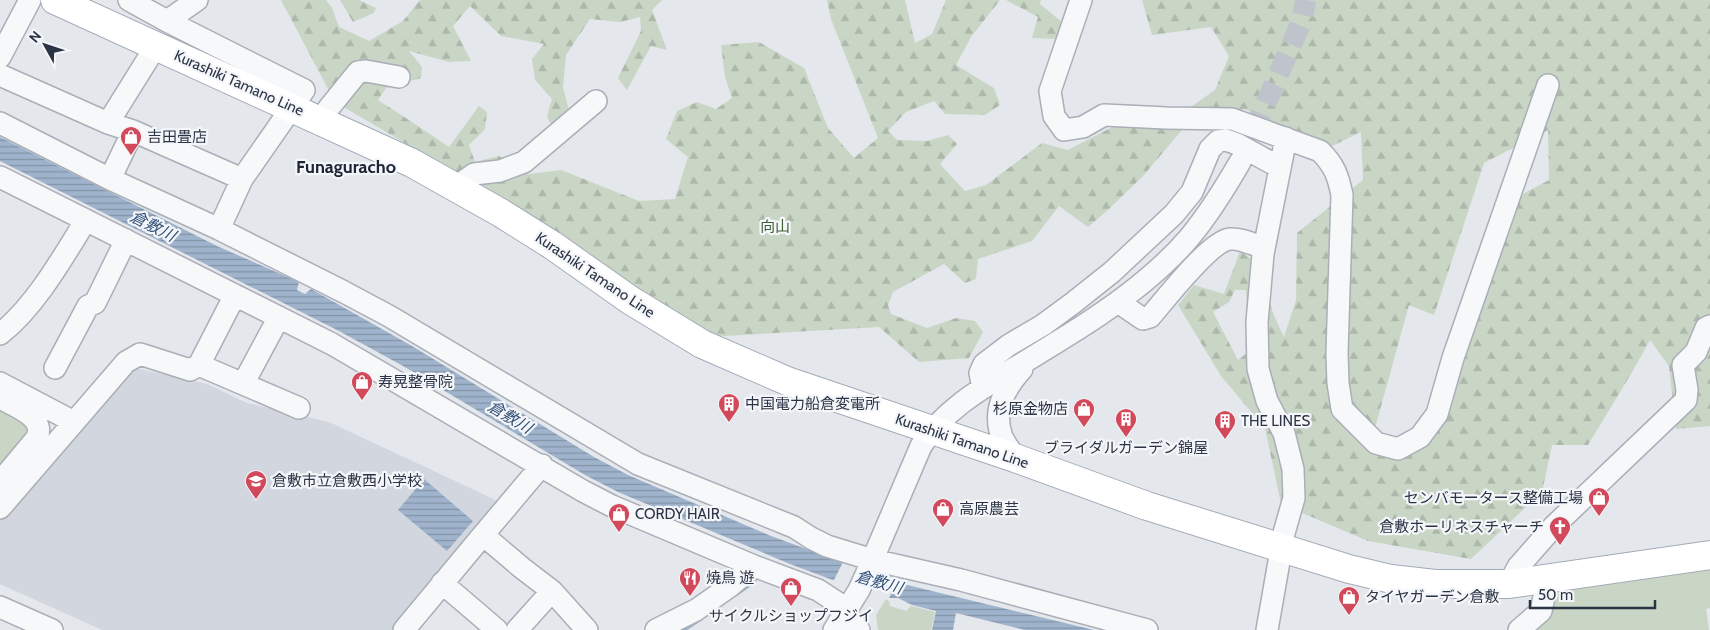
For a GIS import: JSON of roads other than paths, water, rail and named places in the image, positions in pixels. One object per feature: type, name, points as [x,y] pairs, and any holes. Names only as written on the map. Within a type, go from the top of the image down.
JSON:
[{"type":"main road","name":"Kurashiki Tamano Line","points":[[55,0],[156,46],[298,99],[456,187],[552,245],[630,300],[702,344],[787,381],[1015,458],[1147,506],[1349,569],[1392,579],[1435,584],[1509,584],[1710,555]]},
{"type":"street","points":[[0,57],[30,0]]},
{"type":"street","points":[[167,21],[197,0]]},
{"type":"street","points":[[1081,0],[1050,91],[1054,116],[1064,130],[1083,127],[1104,114],[1166,118],[1232,119],[1320,151],[1330,162],[1339,177],[1342,195],[1337,353],[1338,383],[1342,409],[1376,443],[1398,450],[1420,437],[1436,414],[1453,358],[1548,85]]},
{"type":"street","points":[[139,2],[167,21],[298,99],[242,178],[219,229]]},
{"type":"street","points":[[108,123],[156,46]]},
{"type":"street","points":[[330,117],[358,72],[366,70],[399,77]]},
{"type":"street","points":[[0,74],[108,123],[133,131],[242,178]]},
{"type":"street","points":[[456,187],[474,174],[500,171],[524,162],[596,101]]},
{"type":"street","points":[[0,123],[110,179],[219,229],[389,316],[638,464],[794,527],[827,546],[871,564],[960,580],[1147,630]]},
{"type":"street","points":[[110,179],[133,131]]},
{"type":"street","points":[[1267,630],[1284,533],[1294,498],[1293,469],[1284,433],[1267,401],[1258,369],[1257,322],[1264,248],[1286,138]]},
{"type":"street","points":[[983,388],[980,373],[984,364],[1009,345],[1043,325],[1073,303],[1112,272],[1174,214],[1192,192],[1210,149],[1218,141],[1226,140],[1237,144],[1279,167]]},
{"type":"street","points":[[834,630],[859,590],[921,446],[932,430],[947,415],[983,388],[1118,302],[1152,275],[1188,239],[1217,200],[1240,162]]},
{"type":"street","points":[[0,177],[332,344],[542,465],[583,491],[612,506],[754,566],[818,590],[827,595],[846,612],[859,630]]},
{"type":"street","points":[[0,334],[20,315],[49,278],[86,220]]},
{"type":"street","points":[[1118,302],[1143,319],[1150,317],[1187,274],[1219,244],[1228,239],[1239,240],[1264,248]]},
{"type":"street","points":[[55,368],[88,306],[95,303],[126,240]]},
{"type":"street","points":[[0,508],[126,362],[140,354],[190,370],[199,365],[235,295]]},
{"type":"street","points":[[243,384],[280,317]]},
{"type":"street","points":[[1509,584],[1518,567],[1554,526],[1686,400],[1688,390],[1683,365],[1696,352],[1706,328],[1710,326]]},
{"type":"street","points":[[1015,458],[1002,438],[999,425],[1002,396],[1012,379],[1033,357]]},
{"type":"street","points":[[199,365],[299,408]]},
{"type":"street","points":[[0,383],[74,422]]},
{"type":"street","points":[[0,398],[29,414],[40,430],[36,439],[0,482]]},
{"type":"street","points":[[404,630],[542,465]]},
{"type":"street","points":[[483,535],[552,591],[587,630]]},
{"type":"street","points":[[656,630],[696,610],[754,566]]},
{"type":"street","points":[[1519,630],[1541,611],[1548,578]]},
{"type":"street","points":[[442,583],[493,629]]},
{"type":"street","points":[[517,630],[552,591]]},
{"type":"street","points":[[0,607],[52,630]]},
{"type":"water","name":"倉敷川","points":[[0,137],[217,246],[299,282],[297,290],[305,294],[311,289],[412,346],[594,457],[628,475],[771,536],[899,583],[1094,630],[1025,630],[956,613],[953,630],[932,630],[936,611],[830,579],[618,492],[585,475],[403,366],[339,331],[0,161]]},
{"type":"water","points":[[424,479],[473,521],[447,551],[398,510]]},
{"type":"waterway","points":[[737,593],[754,581]]},
{"type":"waterway","points":[[683,630],[701,618]]},
{"type":"tunnel","points":[[1240,162],[1301,23],[1306,0]]},
{"type":"place","name":"吉田畳店","points":[[131,156]]},
{"type":"place","name":"寿晃整骨院","points":[[362,401]]},
{"type":"place","name":"中国電力船倉変電所","points":[[729,423]]},
{"type":"place","name":"杉原金物店","points":[[1084,428]]},
{"type":"place","name":"ブライダルガーデン錦屋","points":[[1126,438]]},
{"type":"place","name":"THE LINES","points":[[1225,440]]},
{"type":"place","name":"倉敷市立倉敷西小学校","points":[[256,500]]},
{"type":"place","name":"センバモータース整備工場","points":[[1599,517]]},
{"type":"place","name":"高原農芸","points":[[943,528]]},
{"type":"place","name":"CORDY HAIR","points":[[619,533]]},
{"type":"place","name":"倉敷ホーリネスチャーチ","points":[[1560,546]]},
{"type":"place","name":"焼鳥 遊","points":[[690,597]]},
{"type":"place","name":"サイクルショップフジイ","points":[[791,607]]},
{"type":"place","name":"タイヤガーデン倉敷","points":[[1349,616]]},
{"type":"district","name":"Funaguracho","points":[[346,167]]},
{"type":"park label","name":"向山","points":[[775,227]]}]
